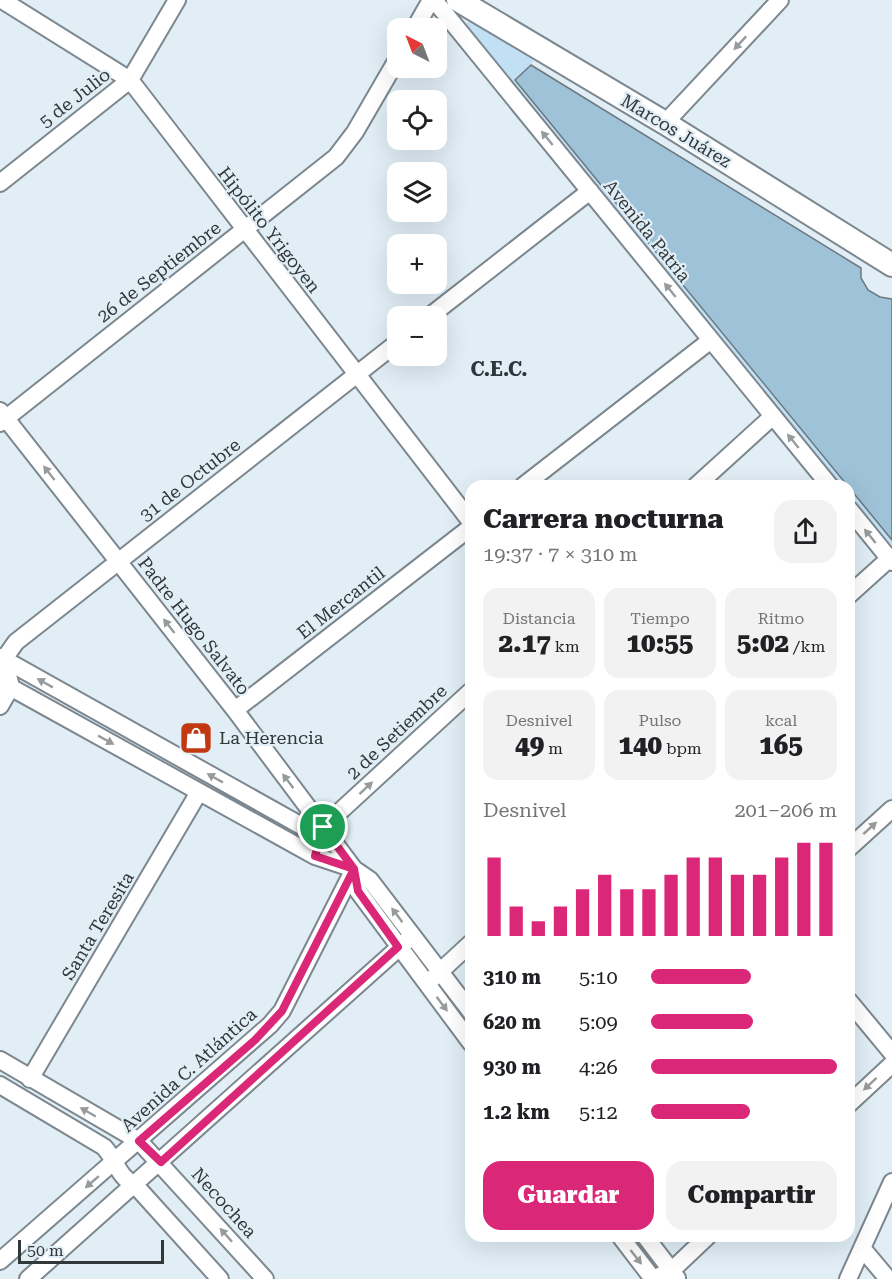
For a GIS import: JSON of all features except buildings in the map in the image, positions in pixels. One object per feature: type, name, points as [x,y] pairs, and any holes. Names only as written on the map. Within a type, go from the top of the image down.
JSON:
[{"type":"main road","name":"Marcos Juárez","points":[[458,0],[665,123],[892,265]]},
{"type":"street","name":"Hipólito Yrigoyen","points":[[2,0],[130,80],[244,231],[465,514]]},
{"type":"street","name":"5 de Julio","points":[[0,183],[130,80],[177,0]]},
{"type":"street","points":[[421,18],[433,0]]},
{"type":"street","name":"Avenida Patria","points":[[433,0],[825,480]]},
{"type":"street","points":[[665,123],[780,0]]},
{"type":"street","name":"26 de Septiembre","points":[[2,417],[244,231],[336,157],[355,132],[387,77]]},
{"type":"street","points":[[443,306],[590,191]]},
{"type":"street","points":[[868,250],[892,249]]},
{"type":"street","points":[[531,480],[711,340]]},
{"type":"street","name":"31 de Octubre","points":[[4,656],[16,642],[387,350]]},
{"type":"street","points":[[703,480],[773,416]]},
{"type":"street","name":"Padre Hugo Salvato","points":[[2,417],[119,561],[354,869],[370,880],[465,1004]]},
{"type":"street","points":[[855,516],[891,560],[855,590]]},
{"type":"street","name":"El Mercantil","points":[[235,711],[465,532]]},
{"type":"street","points":[[0,706],[5,684],[4,656]]},
{"type":"street","points":[[4,656],[308,829],[323,827],[315,856]]},
{"type":"street","points":[[5,684],[315,856],[354,869]]},
{"type":"street","name":"2 de Setiembre","points":[[323,827],[465,697]]},
{"type":"street","name":"Santa Teresita","points":[[30,1079],[200,792]]},
{"type":"street","points":[[855,843],[892,809]]},
{"type":"street","name":"Padre Hugo Salvato","points":[[354,869],[358,891],[465,1035]]},
{"type":"street","name":"Avenida C. Atlántica","points":[[0,1262],[255,1040],[282,1011],[354,869]]},
{"type":"street","points":[[28,1279],[412,936]]},
{"type":"street","points":[[426,984],[465,949]]},
{"type":"street","points":[[855,1008],[892,1053]]},
{"type":"street","name":"Necochea","points":[[0,1060],[139,1141],[161,1162],[265,1279]]},
{"type":"street","points":[[855,1098],[892,1064]]},
{"type":"street","points":[[0,1085],[104,1147],[116,1161],[118,1170],[135,1185],[220,1279]]},
{"type":"street","points":[[848,1279],[892,1182]]},
{"type":"street","points":[[625,1242],[653,1279],[673,1276],[703,1242]]},
{"type":"street","points":[[649,1242],[673,1276]]},
{"type":"street","points":[[862,1248],[888,1279]]},
{"type":"shaded area","points":[[467,22],[471,22],[534,60],[515,80],[843,480],[837,480],[467,25]]},
{"type":"shaded area","points":[[855,494],[892,540],[892,547],[855,501]]},
{"type":"place","name":"La Herencia","points":[[196,738]]},
{"type":"district","name":"C.E.C.","points":[[499,369]]},
{"type":"route","points":[[323,827],[315,856],[354,869],[282,1011],[255,1040],[139,1141],[161,1162],[398,947],[358,891],[354,869],[323,827]]}]
